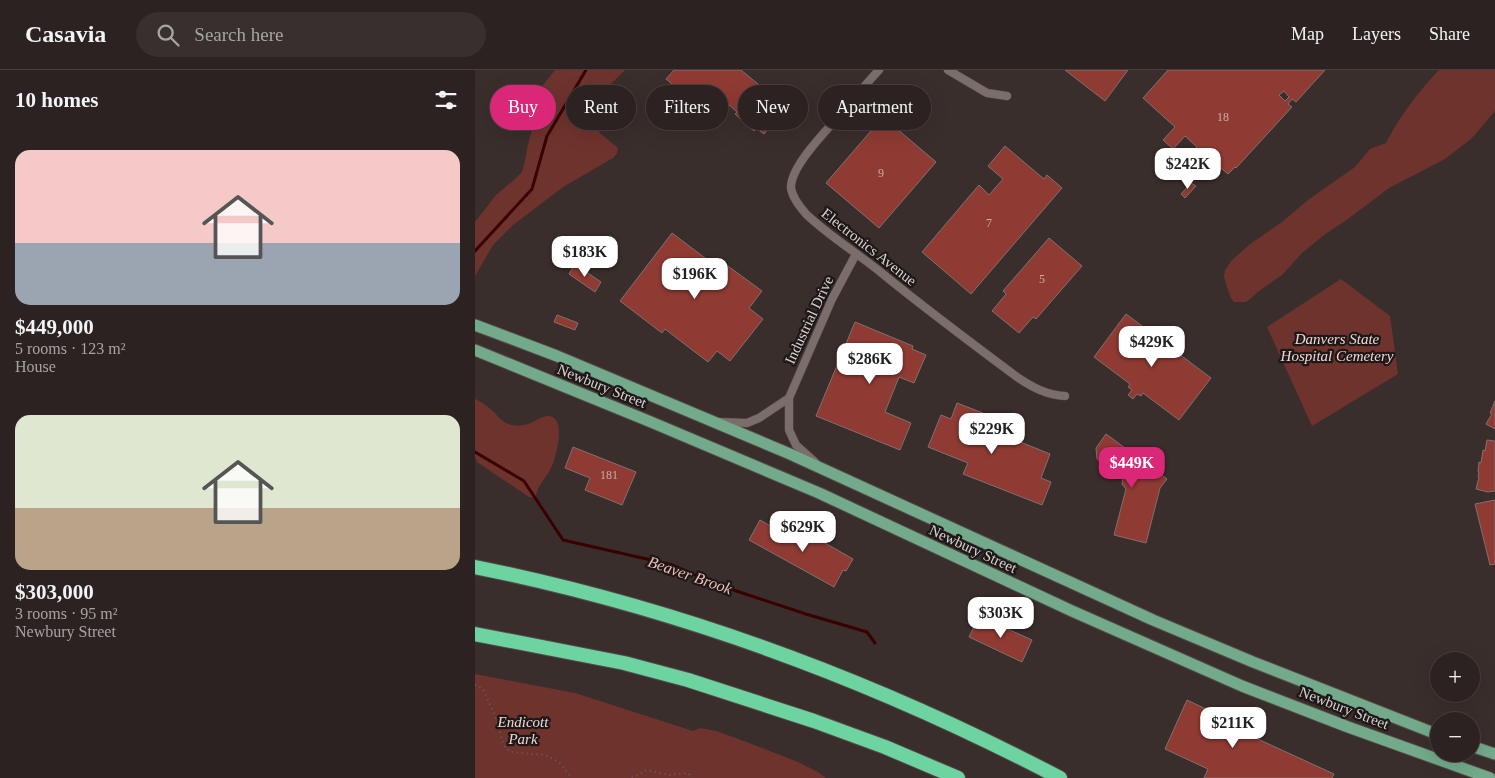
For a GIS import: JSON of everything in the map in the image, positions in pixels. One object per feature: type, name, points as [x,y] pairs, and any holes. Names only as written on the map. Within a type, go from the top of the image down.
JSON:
[{"type":"highway","points":[[475,567],[568,588],[662,615],[808,664],[924,712],[1060,778]]},
{"type":"highway","points":[[475,634],[615,662],[688,680],[814,720],[958,778]]},
{"type":"main road","name":"Newbury Street","points":[[475,324],[714,421],[1162,624],[1302,682],[1430,731]]},
{"type":"main road","name":"Newbury Street","points":[[475,350],[819,493],[1072,611],[1242,686],[1490,778]]},
{"type":"main road","points":[[1480,749],[1495,754]]},
{"type":"street","name":"Electronics Avenue","points":[[879,70],[820,136],[797,168],[791,188],[797,203],[833,237],[1017,377],[1035,389],[1055,396],[1065,396]]},
{"type":"street","points":[[948,70],[987,93],[1007,96]]},
{"type":"street","name":"Industrial Drive","points":[[821,468],[796,445],[789,430],[789,398],[832,299],[856,254]]},
{"type":"street","points":[[714,421],[747,423],[759,418],[789,398]]},
{"type":"path","points":[[475,685],[483,689],[495,716],[504,746],[510,752],[545,755],[564,766],[572,778]]},
{"type":"path","points":[[632,778],[646,770],[670,775],[688,773],[692,778]]},
{"type":"green space","points":[[555,70],[625,70],[609,85],[566,85],[566,130],[598,130],[618,148],[617,153],[613,158],[563,187],[513,225],[493,245],[475,276],[475,222],[496,195],[522,172],[532,130],[556,130],[556,85],[543,85]]},
{"type":"green space","points":[[1439,70],[1495,70],[1495,111],[1472,138],[1445,159],[1389,188],[1324,235],[1302,253],[1282,275],[1246,302],[1234,302],[1224,276],[1225,270],[1232,260],[1308,200],[1355,167],[1370,149],[1386,143],[1410,105]]},
{"type":"green space","name":"Danvers State Hospital Cemetery","points":[[1341,279],[1390,316],[1398,374],[1312,426],[1267,327]]},
{"type":"green space","points":[[475,399],[491,409],[508,424],[524,425],[549,416],[554,418],[558,424],[559,439],[555,456],[551,468],[539,487],[535,498],[529,497],[477,462],[475,456]]},
{"type":"green space","name":"Endicott Park","points":[[475,674],[575,693],[693,731],[700,728],[716,731],[798,762],[826,778],[475,778]]},
{"type":"building","points":[[674,70],[741,70],[759,85],[738,85],[738,117],[735,114],[737,112],[728,104],[728,85],[673,85],[666,79]]},
{"type":"building","points":[[1065,70],[1128,70],[1105,101]]},
{"type":"building","points":[[1168,70],[1325,70],[1296,102],[1292,99],[1288,104],[1292,107],[1236,168],[1228,174],[1216,164],[1203,178],[1192,168],[1188,173],[1181,164],[1197,147],[1185,136],[1173,149],[1163,140],[1175,127],[1143,98]],"holes":[[[1284,91],[1289,97],[1285,101],[1279,95]]]},
{"type":"building","points":[[759,130],[767,130],[764,134]]},
{"type":"building","points":[[872,130],[898,130],[936,162],[879,228],[826,183]]},
{"type":"building","points":[[1005,146],[1044,179],[1047,175],[1062,188],[971,294],[922,252],[979,185],[989,195],[1003,179],[988,166]]},
{"type":"building","points":[[1191,183],[1196,186],[1185,198],[1181,194]]},
{"type":"building","points":[[672,233],[713,264],[717,258],[762,291],[749,308],[763,319],[730,361],[717,351],[708,362],[665,329],[662,333],[620,301]]},
{"type":"building","points":[[1049,238],[1082,266],[1036,319],[1033,317],[1019,333],[992,311],[1006,294],[1003,291]]},
{"type":"building","points":[[575,264],[601,282],[595,292],[569,274]]},
{"type":"building","points":[[1126,314],[1211,378],[1179,420],[1143,393],[1141,396],[1137,394],[1133,399],[1128,395],[1132,390],[1128,387],[1130,384],[1094,357]]},
{"type":"building","points":[[557,315],[578,323],[575,330],[554,322]]},
{"type":"building","points":[[855,322],[913,346],[912,349],[926,355],[914,383],[899,377],[885,412],[911,423],[900,450],[816,416]]},
{"type":"building","points":[[1495,401],[1495,429],[1486,424],[1492,414],[1490,413]]},
{"type":"building","points":[[957,403],[988,415],[983,427],[1050,454],[1041,478],[1051,482],[1042,505],[963,474],[968,463],[928,447],[941,415],[951,419]]},
{"type":"building","points":[[1106,434],[1167,479],[1160,488],[1146,543],[1114,535],[1126,489],[1122,484],[1123,478],[1097,459],[1096,448]]},
{"type":"building","points":[[1487,440],[1495,441],[1495,491],[1488,492],[1476,489],[1479,477],[1479,462],[1481,463]]},
{"type":"building","points":[[573,447],[636,472],[622,505],[585,490],[590,478],[565,468]]},
{"type":"building","points":[[1495,500],[1495,564],[1490,565],[1475,504]]},
{"type":"building","points":[[760,520],[799,542],[804,531],[853,559],[846,571],[843,570],[834,587],[749,540]]},
{"type":"building","points":[[979,616],[1032,640],[1022,662],[969,637]]},
{"type":"building","points":[[1187,700],[1248,730],[1249,735],[1334,774],[1332,778],[1204,778],[1208,769],[1165,749]]},
{"type":"waterway","name":"Beaver Brook","points":[[475,251],[532,189],[547,136],[586,70]]},
{"type":"waterway","name":"Beaver Brook","points":[[475,452],[524,481],[563,540],[673,565],[715,584],[867,632],[875,643]]}]
